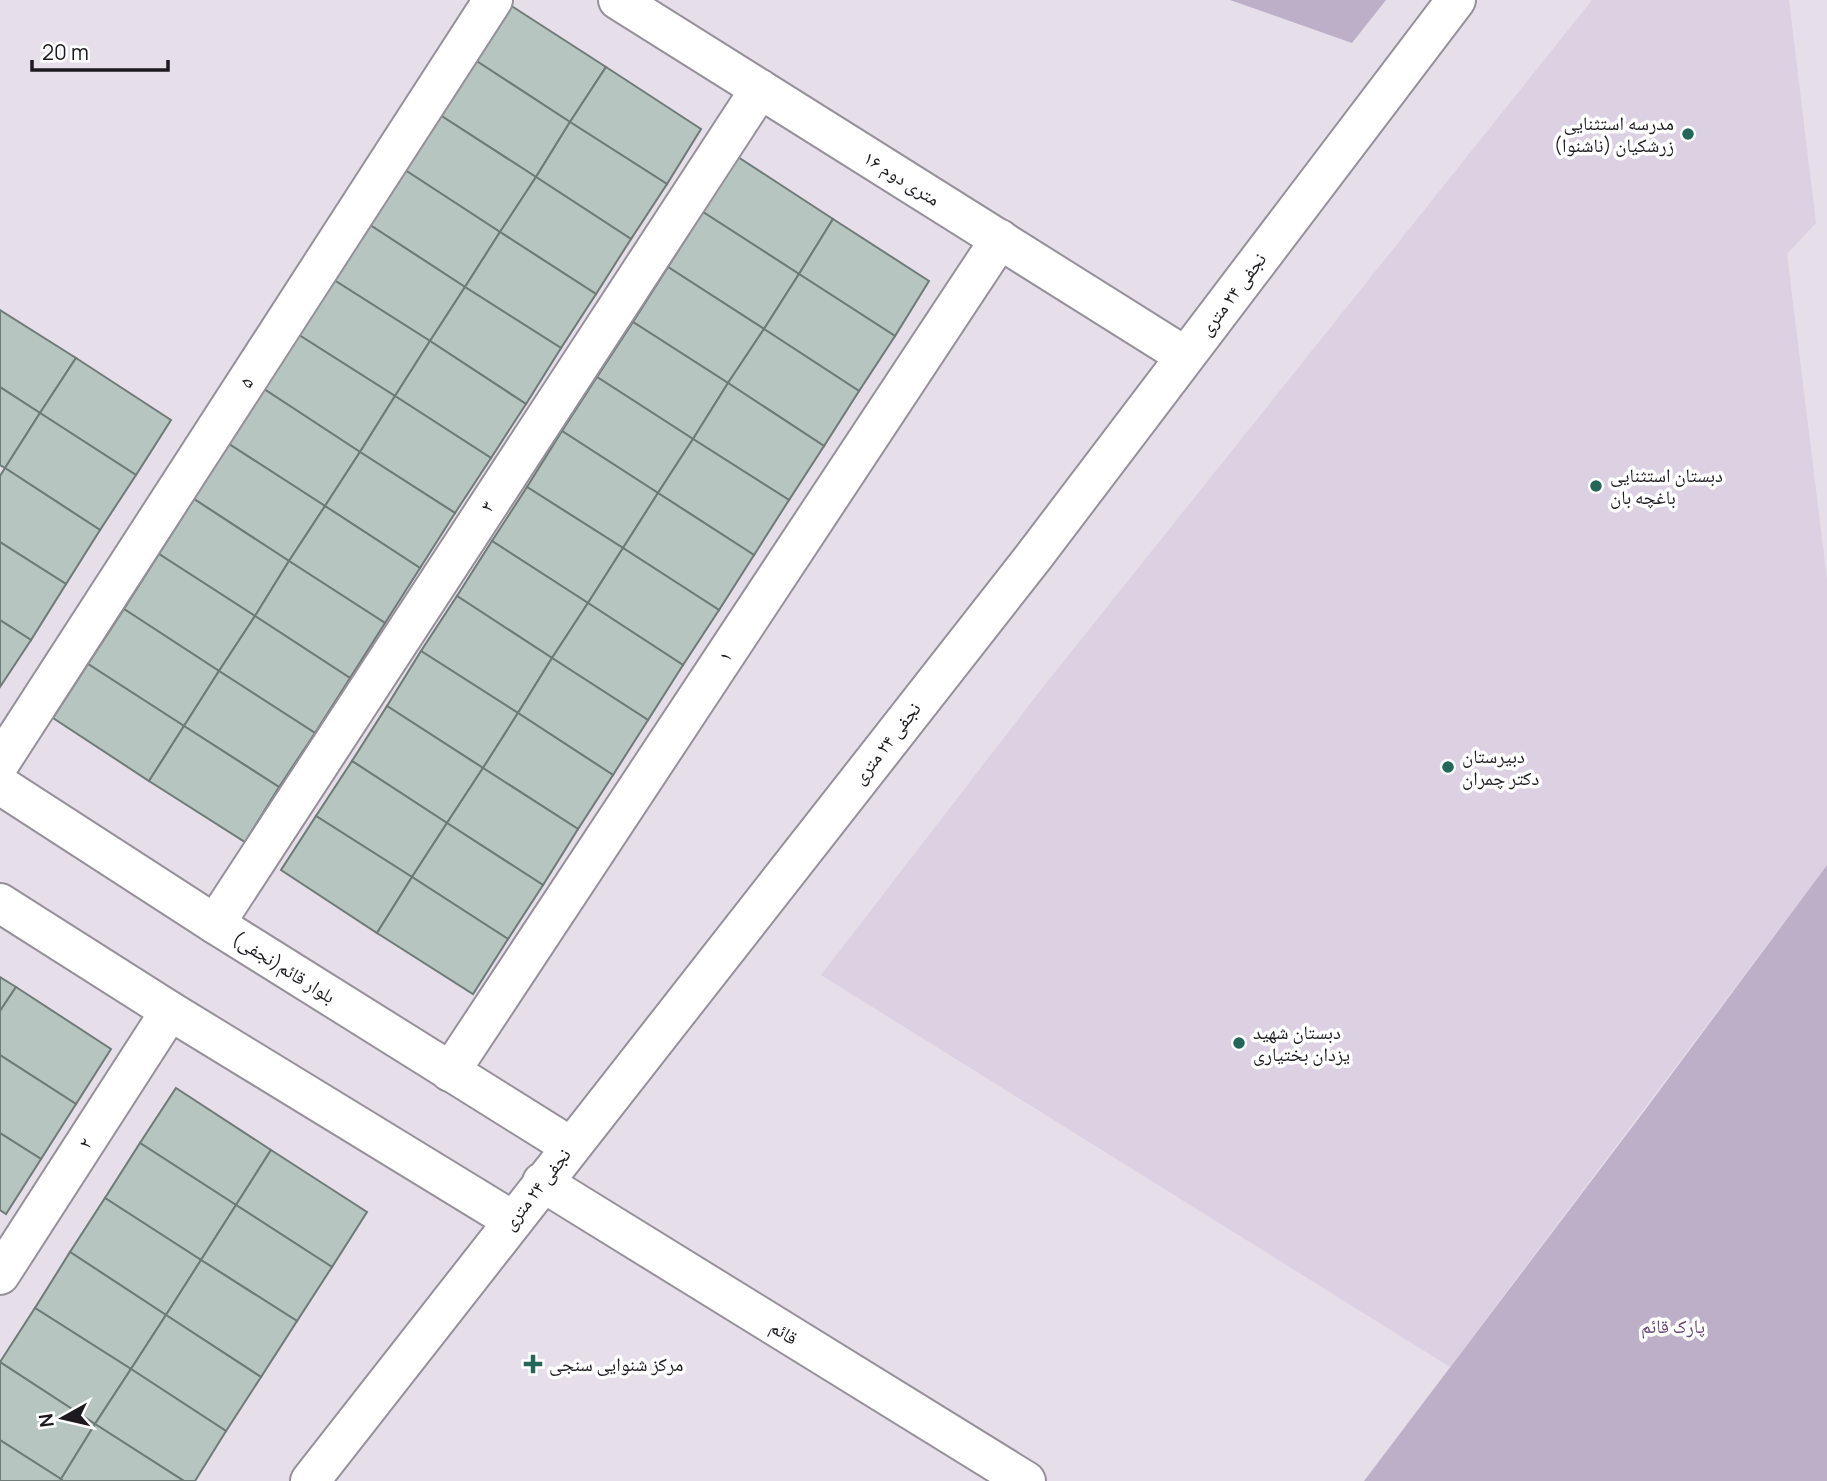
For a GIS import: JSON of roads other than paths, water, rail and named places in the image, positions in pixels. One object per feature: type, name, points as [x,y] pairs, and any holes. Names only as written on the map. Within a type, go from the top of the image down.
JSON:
[{"type":"street","name":"۵","points":[[0,763],[493,0]]},
{"type":"street","name":"۱۶ متری دوم","points":[[618,0],[1185,356]]},
{"type":"street","name":"نجفی ۲۴ متری","points":[[310,1481],[1018,577],[1455,0]]},
{"type":"street","name":"۳","points":[[215,924],[760,89]]},
{"type":"street","name":"۱","points":[[450,1072],[1000,239]]},
{"type":"street","name":"بلوار قائم(نجفی)","points":[[0,785],[215,924],[570,1146]]},
{"type":"street","points":[[0,903],[170,1012],[512,1220]]},
{"type":"street","name":"۲","points":[[0,1275],[170,1012]]},
{"type":"street","name":"قائم","points":[[542,1182],[1026,1481]]},
{"type":"place","name":"مدرسه استثنایی زرشکیان (ناشنوا)","points":[[1688,134]]},
{"type":"place","name":"دبستان استثنایی باغچه بان","points":[[1596,486]]},
{"type":"place","name":"دبیرستان دکتر چمران","points":[[1448,767]]},
{"type":"place","name":"دبستان شهید یزدان بختیاری","points":[[1239,1043]]},
{"type":"place","name":"مرکز شنوایی سنجی","points":[[533,1364]]},
{"type":"park label","name":"پارک قائم","points":[[1673,1326]]}]
